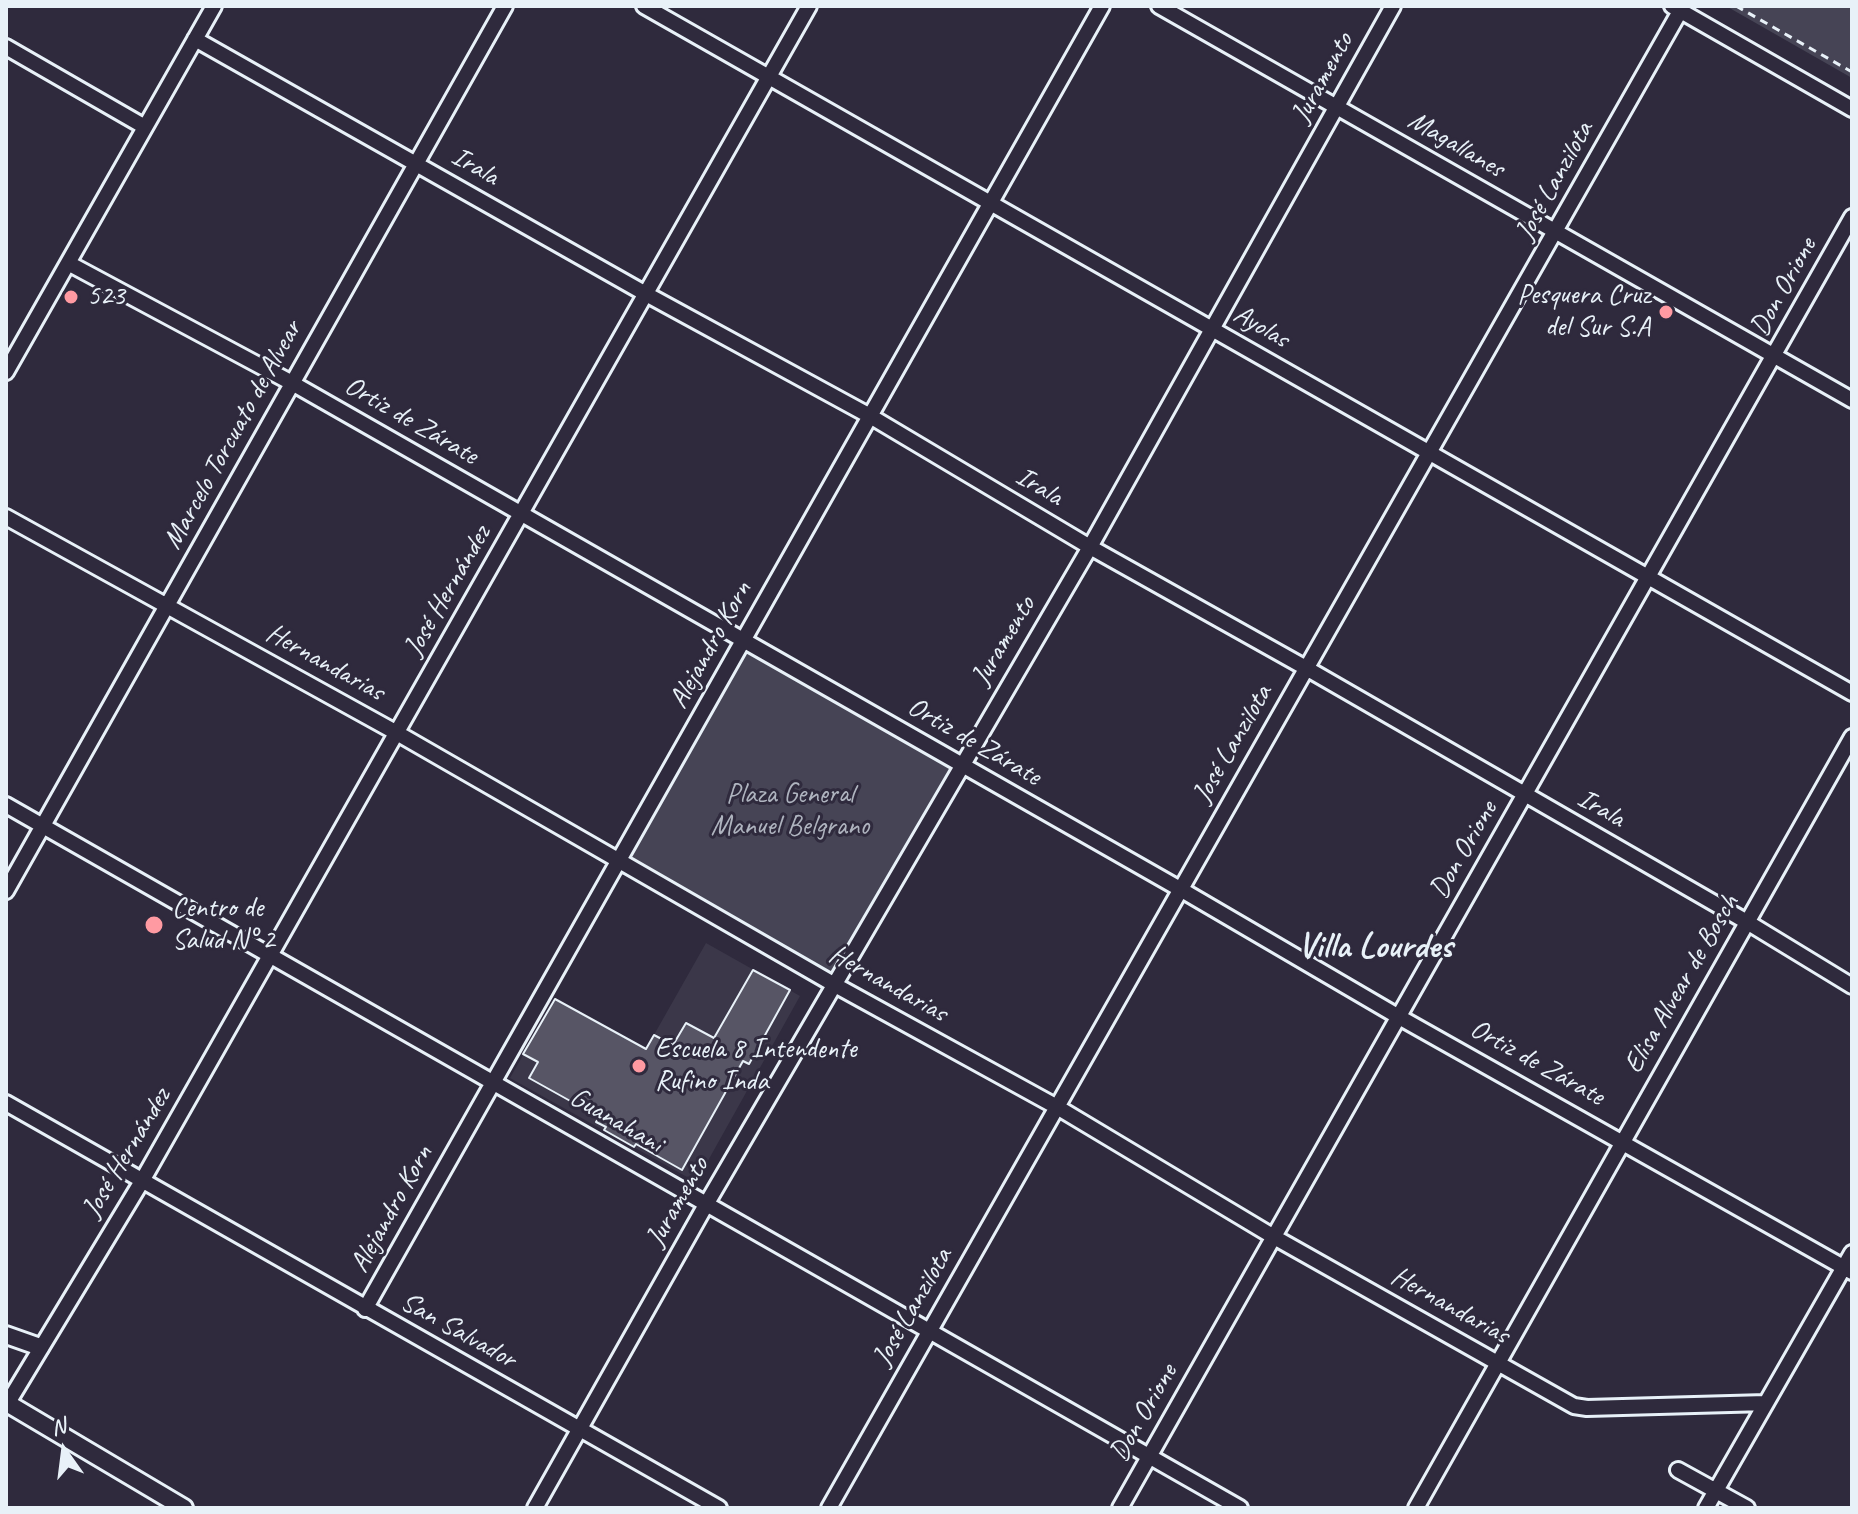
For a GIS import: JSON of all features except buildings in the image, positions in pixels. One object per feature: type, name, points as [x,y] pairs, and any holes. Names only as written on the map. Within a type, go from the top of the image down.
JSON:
[{"type":"street","points":[[6,372],[214,6]]},
{"type":"street","name":"Marcelo Torcuato de Alvear","points":[[6,891],[505,6]]},
{"type":"street","name":"Ayolas","points":[[644,6],[1852,693]]},
{"type":"street","name":"José Hernández","points":[[7,1404],[142,1181],[809,6]]},
{"type":"street","name":"Alejandro Korn","points":[[365,1309],[1102,6]]},
{"type":"street","name":"Magallanes","points":[[1159,6],[1852,400]]},
{"type":"street","name":"Juramento","points":[[535,1508],[707,1203],[1090,547],[1393,6]]},
{"type":"street","points":[[1678,8],[1852,109]]},
{"type":"street","name":"José Lanzilota","points":[[829,1508],[1556,232],[1678,8]]},
{"type":"street","name":"Irala","points":[[195,39],[646,294],[870,416],[1090,547],[1747,922],[1852,986]]},
{"type":"street","points":[[6,47],[145,127]]},
{"type":"street","name":"Don Orione","points":[[1120,1508],[1852,217]]},
{"type":"street","name":"Ortiz de Zárate","points":[[68,263],[292,383],[1399,1017],[1848,1269]]},
{"type":"street","name":"Hernandarias","points":[[6,517],[397,733],[835,985],[1057,1107],[1274,1237],[1574,1406],[1766,1403]]},
{"type":"street","name":"Elisa Alvear de Bosch","points":[[1416,1508],[1852,737]]},
{"type":"street","name":"Guanahani","points":[[6,805],[1240,1508]]},
{"type":"street","name":"San Salvador","points":[[6,1103],[719,1508]]},
{"type":"street","points":[[1706,1508],[1848,1269],[1852,1253]]},
{"type":"street","points":[[6,1335],[40,1347]]},
{"type":"street","points":[[7,1404],[184,1508]]},
{"type":"street","points":[[1678,1470],[1747,1508]]},
{"type":"path","points":[[1736,6],[1852,72]]},
{"type":"path","points":[[1783,33],[1784,26]]},
{"type":"shaded area","name":"Escuela 8 Intendente Rufino Inda","points":[[706,943],[800,996],[700,1175],[687,1177],[510,1078],[555,999],[646,1049]]},
{"type":"green space","points":[[1726,6],[1852,6],[1852,78]]},
{"type":"green space","name":"Plaza General Manuel Belgrano","points":[[743,640],[961,764],[835,985],[619,859]]},
{"type":"place","name":"523","points":[[71,297]]},
{"type":"place","name":"Pesquera Cruz del Sur S.A","points":[[1666,312]]},
{"type":"place","name":"Centro de Salud N° 2","points":[[154,925]]},
{"type":"place","name":"Escuela 8 Intendente Rufino Inda","points":[[639,1066]]},
{"type":"district","name":"Villa Lourdes","points":[[1375,948]]}]
